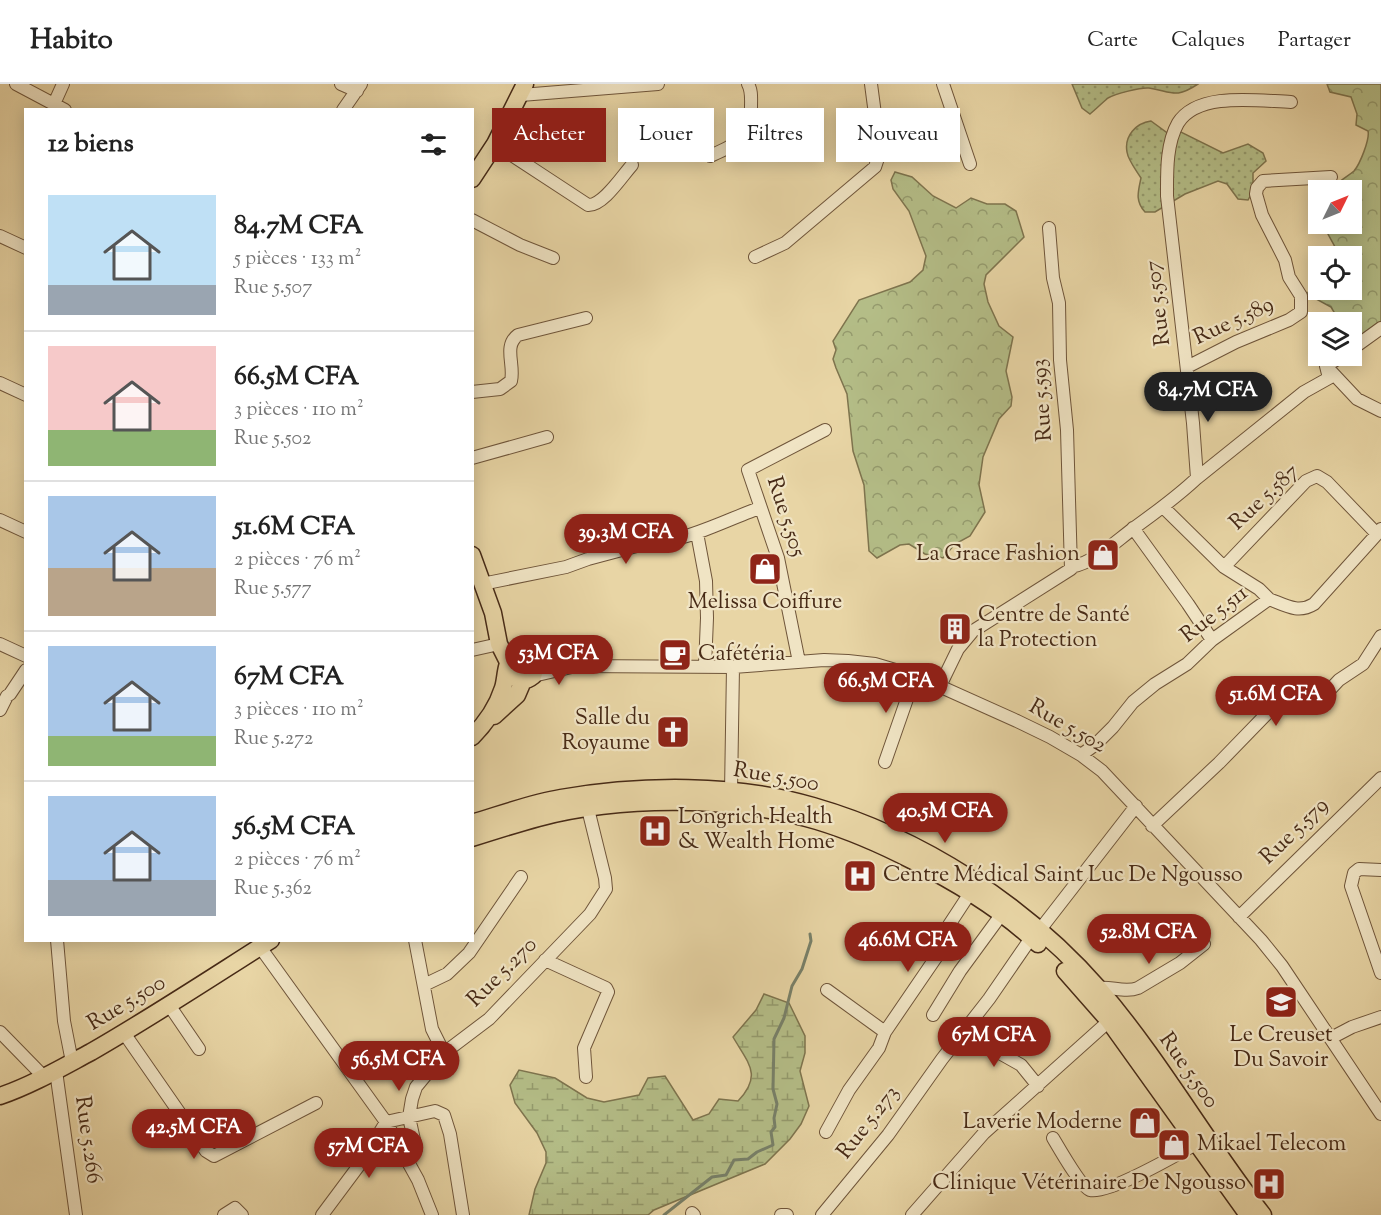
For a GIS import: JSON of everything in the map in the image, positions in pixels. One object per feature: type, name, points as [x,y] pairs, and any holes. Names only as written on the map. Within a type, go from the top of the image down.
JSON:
[{"type":"main road","points":[[513,108],[523,89]]},
{"type":"main road","points":[[474,176],[492,149]]},
{"type":"main road","points":[[474,561],[493,614],[517,659]]},
{"type":"main road","points":[[474,735],[517,696],[537,665],[517,659],[499,644],[493,614]]},
{"type":"main road","points":[[517,659],[510,674],[516,679],[528,678]]},
{"type":"main road","points":[[486,722],[517,659]]},
{"type":"main road","name":"Rue 5.500","points":[[510,819],[559,798],[635,789],[731,792],[776,797],[813,806],[896,839],[951,866],[987,889],[1098,988],[1146,1049],[1248,1215]]},
{"type":"main road","name":"Rue 5.500","points":[[474,823],[539,818],[607,807],[678,802],[713,803],[782,812],[817,821],[858,835],[933,871],[1035,934],[1109,1022],[1263,1215]]},
{"type":"main road","points":[[474,837],[510,819]]},
{"type":"main road","name":"Rue 5.500","points":[[0,1096],[50,1074],[124,1033],[266,944]]},
{"type":"street","points":[[16,84],[60,107],[63,84]]},
{"type":"street","points":[[341,84],[359,88],[344,108]]},
{"type":"street","points":[[523,89],[658,84]]},
{"type":"street","points":[[714,154],[736,144],[748,130],[751,123],[751,90],[748,84]]},
{"type":"street","points":[[755,257],[784,243],[875,167],[880,152],[871,84]]},
{"type":"street","points":[[943,84],[970,164]]},
{"type":"street","name":"Rue 5.507","points":[[1197,478],[1167,196],[1167,166],[1173,137],[1178,123],[1188,112],[1201,105],[1233,99],[1291,102]]},
{"type":"street","points":[[522,162],[588,205],[602,200],[632,165]]},
{"type":"street","name":"Rue 5.589","points":[[1187,367],[1236,342],[1289,320],[1301,312],[1301,296],[1289,277],[1285,260],[1262,215],[1256,194],[1257,188],[1263,181],[1331,177]]},
{"type":"street","points":[[474,221],[520,245],[553,258]]},
{"type":"street","name":"Rue 5.593","points":[[1049,228],[1053,279],[1059,303],[1060,360],[1067,430],[1071,570]]},
{"type":"street","points":[[0,236],[24,247]]},
{"type":"street","points":[[474,392],[500,389],[511,381],[510,346],[518,335],[586,318]]},
{"type":"street","points":[[1362,342],[1381,328]]},
{"type":"street","points":[[940,686],[958,649],[973,631],[1071,570],[1071,567],[1081,565],[1179,496],[1197,478],[1304,392],[1329,378],[1326,366]]},
{"type":"street","points":[[1326,366],[1357,399],[1381,411]]},
{"type":"street","points":[[0,383],[24,394]]},
{"type":"street","name":"Rue 5.505","points":[[799,662],[778,558],[748,470],[825,430]]},
{"type":"street","points":[[474,457],[547,437]]},
{"type":"street","name":"Rue 5.587","points":[[1224,567],[1311,478],[1317,476],[1327,482],[1362,518],[1379,531]]},
{"type":"street","name":"Rue 5.511","points":[[1081,755],[1113,728],[1132,702],[1187,664],[1212,640],[1269,599],[1259,589],[1224,567],[1163,507]]},
{"type":"street","points":[[482,584],[552,571],[663,539],[668,541],[697,533],[760,508]]},
{"type":"street","points":[[0,520],[24,531]]},
{"type":"street","points":[[1133,528],[1182,594],[1212,640]]},
{"type":"street","points":[[1269,599],[1296,609],[1305,609],[1314,604],[1379,531]]},
{"type":"street","points":[[697,533],[706,580],[705,667]]},
{"type":"street","points":[[1152,826],[1219,763],[1284,696],[1308,685],[1324,696],[1339,680],[1363,664],[1381,636]]},
{"type":"street","points":[[0,644],[24,655]]},
{"type":"street","points":[[474,650],[499,644]]},
{"type":"street","points":[[517,659],[578,666]]},
{"type":"street","name":"Rue 5.502","points":[[578,666],[733,667],[848,661],[875,664],[940,686],[1050,737],[1081,755],[1102,771],[1261,940],[1282,966],[1381,1114]]},
{"type":"street","points":[[528,678],[578,666]]},
{"type":"street","points":[[731,792],[733,667]]},
{"type":"street","points":[[0,710],[24,673]]},
{"type":"street","points":[[885,762],[915,676]]},
{"type":"street","name":"Rue 5.579","points":[[1239,917],[1375,789],[1381,778]]},
{"type":"street","name":"Rue 5.273","points":[[822,1215],[888,1135],[1035,934],[1136,806]]},
{"type":"street","name":"Rue 5.270","points":[[409,1118],[416,1087],[444,1053],[489,1019],[590,914],[606,889],[588,809]]},
{"type":"street","points":[[1381,870],[1359,869],[1354,873],[1351,886],[1381,973]]},
{"type":"street","points":[[424,985],[447,974],[469,953],[521,877]]},
{"type":"street","points":[[826,1132],[849,1090],[879,1048],[885,1032],[939,953],[949,925],[970,893]]},
{"type":"street","points":[[933,1015],[960,971],[1001,915]]},
{"type":"street","points":[[57,942],[64,1021],[72,1062]]},
{"type":"street","points":[[415,942],[432,1029],[444,1053]]},
{"type":"street","points":[[266,944],[386,1122],[418,1180],[432,1215]]},
{"type":"street","points":[[1098,988],[1108,986],[1132,990],[1138,988],[1163,975],[1204,944]]},
{"type":"street","points":[[545,960],[606,988],[608,992],[584,1048],[586,1077]]},
{"type":"street","points":[[827,990],[885,1032]]},
{"type":"street","points":[[169,1005],[199,1049]]},
{"type":"street","points":[[1331,1038],[1352,1027],[1381,1017]]},
{"type":"street","points":[[912,1215],[984,1133],[1109,1022]]},
{"type":"street","points":[[0,1032],[50,1074]]},
{"type":"street","points":[[124,1033],[206,1151],[214,1156],[316,1103]]},
{"type":"street","points":[[964,1033],[1021,1065],[1038,1086]]},
{"type":"street","name":"Rue 5.266","points":[[50,1074],[76,1215]]},
{"type":"street","points":[[322,1215],[363,1160],[386,1122],[435,1111],[444,1115],[450,1134],[463,1215]]},
{"type":"street","points":[[407,1160],[416,1149],[409,1118]]},
{"type":"street","points":[[1053,1138],[1085,1186],[1094,1190],[1110,1187],[1202,1141]]},
{"type":"street","points":[[224,1215],[235,1208],[242,1215]]},
{"type":"street","points":[[781,1215],[787,1215]]},
{"type":"green space","points":[[1072,84],[1198,84],[1179,93],[1145,88],[1122,93],[1108,98],[1090,114],[1082,108]]},
{"type":"green space","points":[[1327,84],[1381,84],[1381,321],[1362,335],[1362,312],[1334,312],[1331,307],[1318,300],[1362,300],[1362,246],[1335,246],[1328,234],[1362,234],[1362,180],[1342,180],[1356,168],[1368,140],[1368,131],[1356,125],[1357,114],[1351,97],[1330,92]]},
{"type":"green space","points":[[1151,121],[1173,137],[1181,132],[1223,153],[1248,144],[1263,153],[1266,161],[1253,173],[1253,191],[1248,200],[1238,199],[1227,184],[1218,181],[1185,194],[1155,212],[1145,212],[1138,192],[1141,178],[1129,158],[1127,141],[1136,127]]},
{"type":"green space","points":[[895,172],[912,177],[933,196],[956,208],[971,198],[987,204],[1005,204],[1016,211],[1024,237],[986,275],[984,284],[988,302],[999,326],[1013,337],[1006,371],[1012,397],[1011,406],[999,419],[983,457],[979,485],[985,512],[970,536],[955,544],[943,558],[925,554],[909,544],[900,545],[877,558],[869,551],[864,485],[853,451],[847,394],[833,359],[836,350],[833,341],[859,300],[910,282],[923,270],[926,256],[909,211],[893,189],[891,180]]},
{"type":"green space","points":[[764,994],[789,1003],[805,1036],[805,1053],[800,1071],[809,1106],[801,1124],[790,1139],[765,1164],[654,1210],[648,1215],[529,1215],[535,1189],[546,1163],[546,1152],[537,1133],[515,1103],[510,1085],[519,1070],[555,1078],[587,1098],[604,1102],[639,1095],[648,1078],[665,1076],[693,1120],[709,1114],[719,1099],[738,1101],[746,1092],[750,1084],[750,1069],[733,1037],[756,1010]]},
{"type":"waterway","points":[[664,1215],[712,1177],[726,1175],[734,1160],[748,1159],[773,1145],[771,1132],[775,1127],[777,1104],[773,1089],[774,1039],[784,1018],[792,986],[802,969],[811,941],[810,934]]},
{"type":"place","name":"La Grace Fashion","points":[[1103,555]]},
{"type":"place","name":"Melissa Coiffure","points":[[765,569]]},
{"type":"place","name":"Centre de Santé la Protection","points":[[955,629]]},
{"type":"place","name":"Cafétéria","points":[[675,655]]},
{"type":"place","name":"Salle du Royaume","points":[[673,732]]},
{"type":"place","name":"Longrich Health & Wealth Home","points":[[655,831]]},
{"type":"place","name":"Centre Médical Saint Luc De Ngousso","points":[[860,876]]},
{"type":"place","name":"Le Creuset Du Savoir","points":[[1281,1002]]},
{"type":"place","name":"Laverie Moderne","points":[[1145,1123]]},
{"type":"place","name":"Mikael Telecom","points":[[1174,1145]]},
{"type":"place","name":"Clinique Vétérinaire De Ngousso","points":[[1269,1184]]}]
